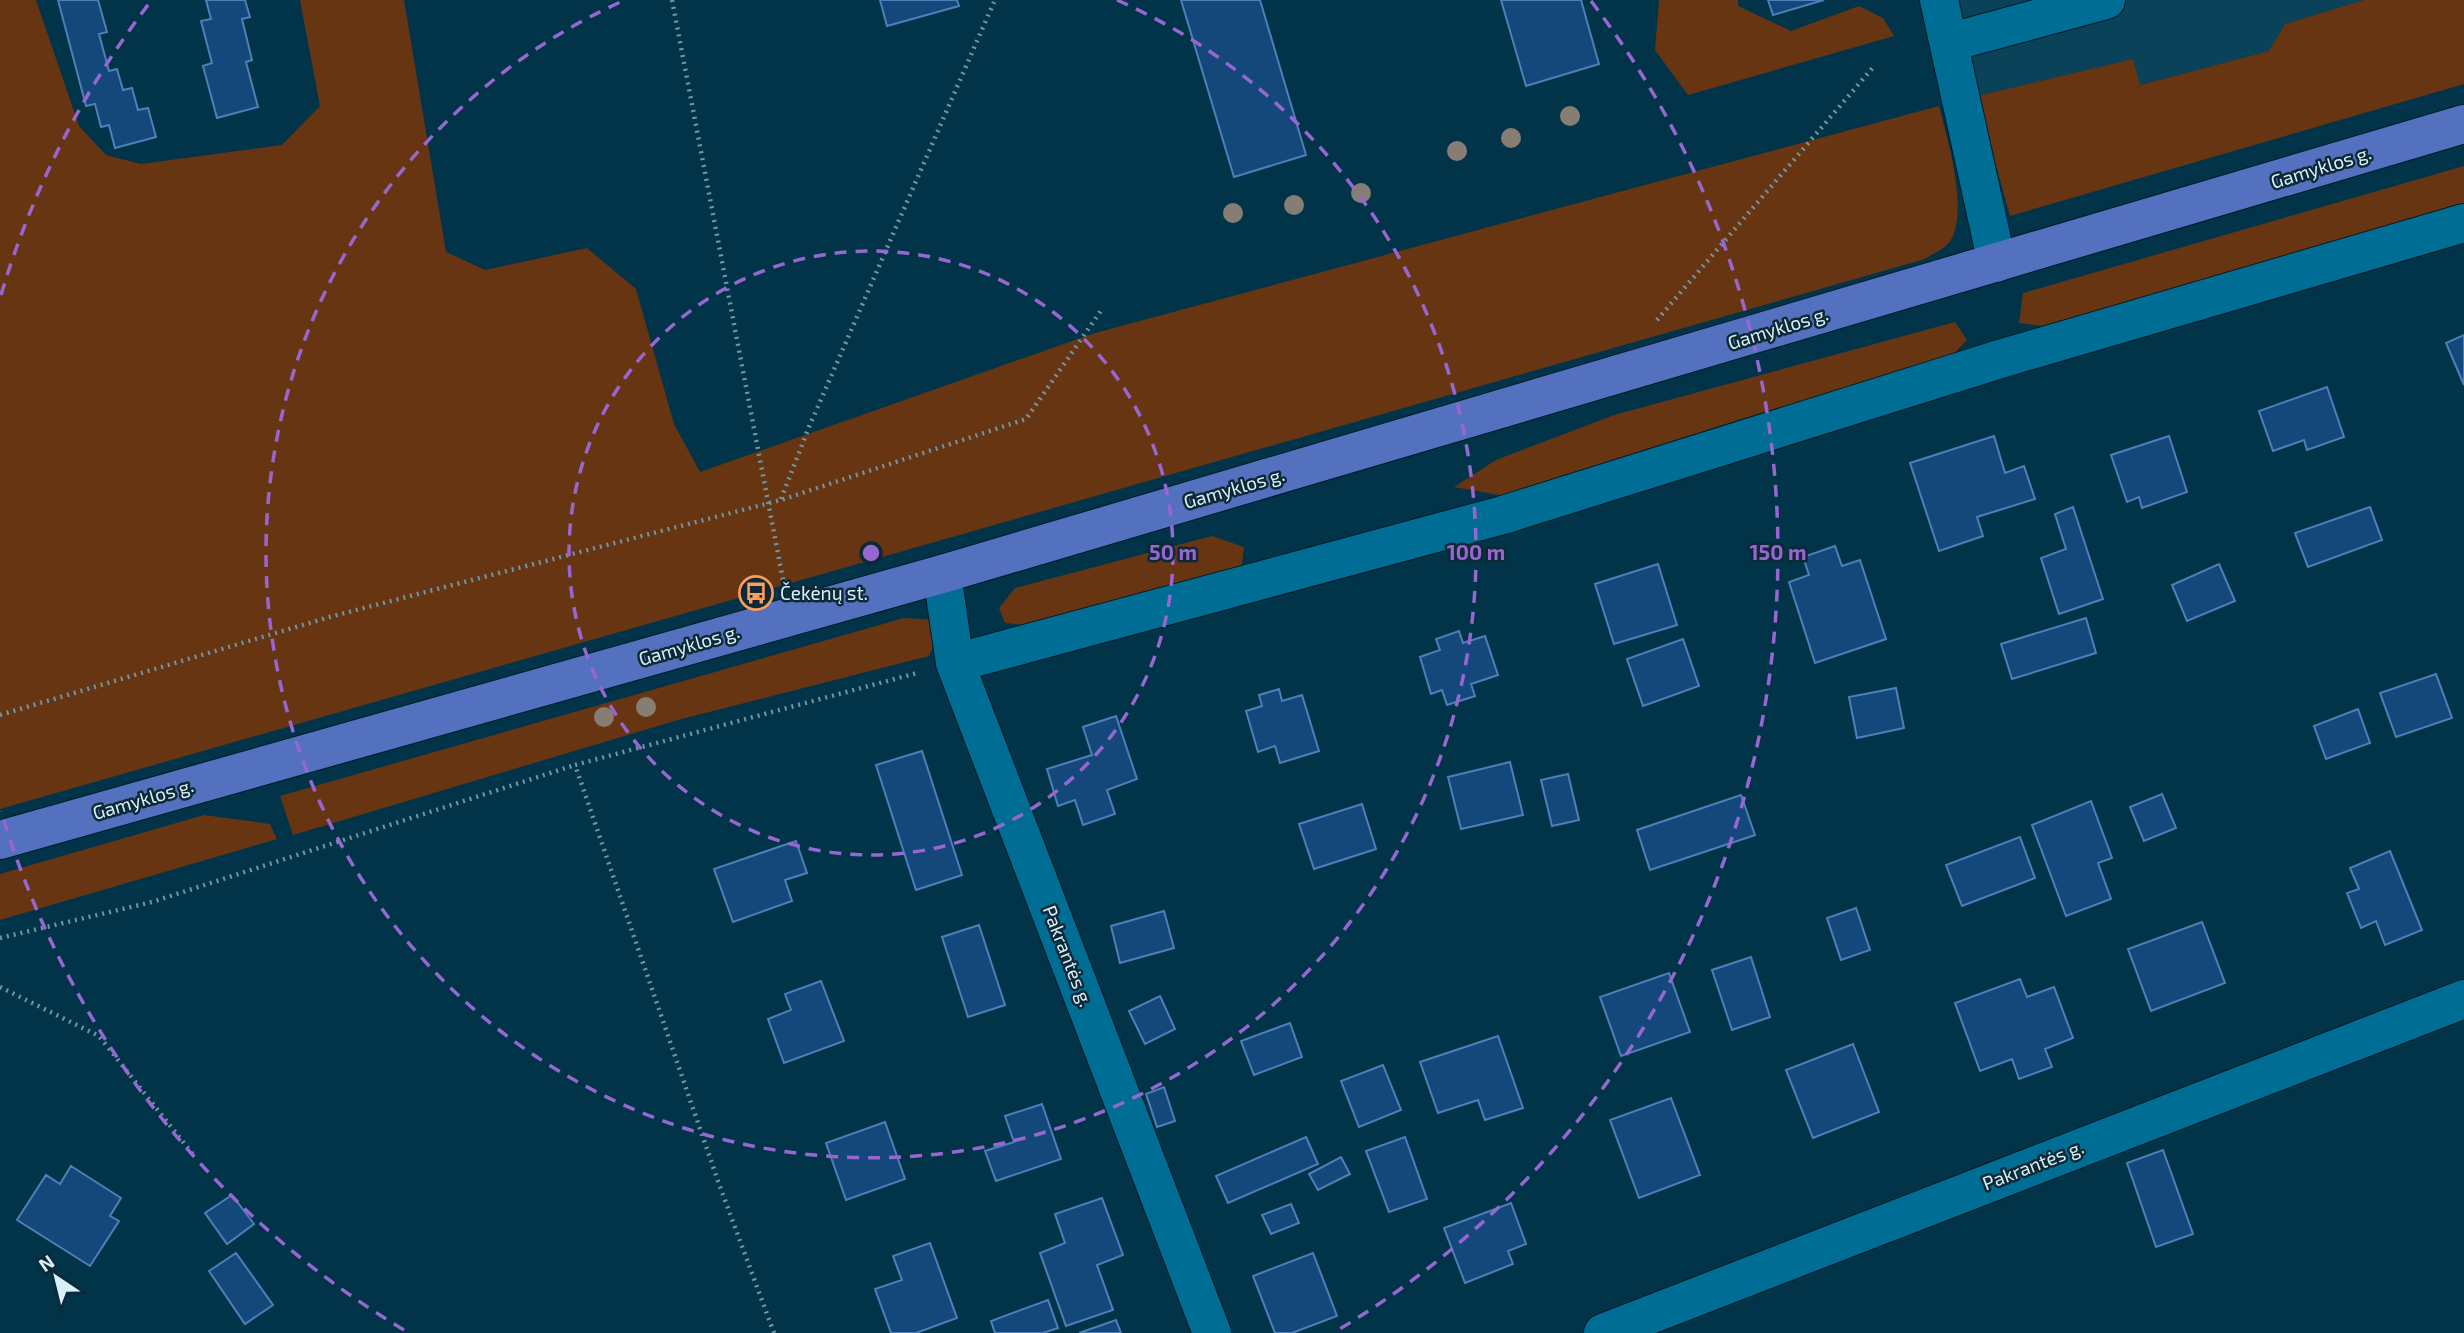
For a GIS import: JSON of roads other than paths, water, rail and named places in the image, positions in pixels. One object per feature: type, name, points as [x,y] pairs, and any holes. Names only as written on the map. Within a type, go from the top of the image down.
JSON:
[{"type":"main road","name":"Gamyklos g.","points":[[0,840],[407,727],[789,615],[942,574],[2464,124]]},
{"type":"street","points":[[1939,0],[1951,42],[1997,263]]},
{"type":"street","points":[[1951,42],[2106,0]]},
{"type":"street","points":[[955,663],[1503,515],[2000,359],[2464,223]]},
{"type":"street","name":"Pakrantės g.","points":[[942,574],[955,663],[1212,1333]]},
{"type":"street","name":"Pakrantės g.","points":[[1603,1333],[2464,999]]},
{"type":"place","name":"Čekėnų st.","points":[[756,593]]}]
